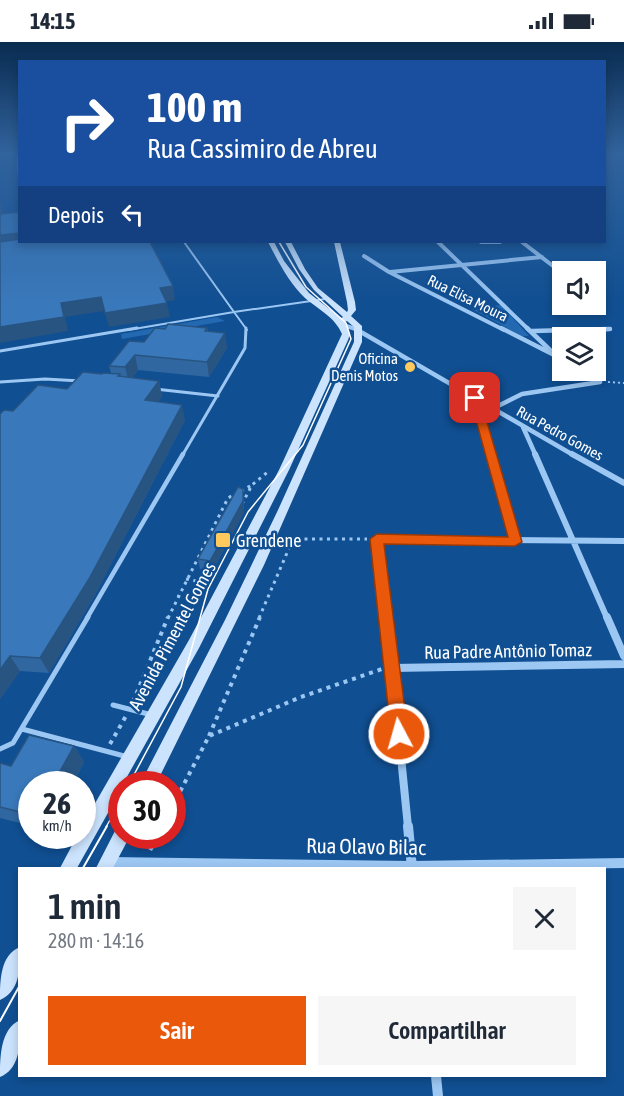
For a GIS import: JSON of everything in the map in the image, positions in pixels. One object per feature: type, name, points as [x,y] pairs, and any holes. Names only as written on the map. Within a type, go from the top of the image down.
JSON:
[{"type":"main road","points":[[155,771],[199,688],[267,546],[358,342],[360,330],[344,321],[294,280],[273,243]]},
{"type":"main road","points":[[289,243],[319,300]]},
{"type":"main road","name":"Avenida Pimentel Gomes","points":[[69,867],[200,634],[284,470],[344,340],[346,334],[344,321],[352,310],[337,243]]},
{"type":"main road","points":[[106,865],[115,849]]},
{"type":"main road","points":[[0,990],[18,959]]},
{"type":"main road","points":[[0,1067],[18,1034]]},
{"type":"street","points":[[439,243],[552,351]]},
{"type":"street","points":[[523,243],[552,265]]},
{"type":"street","name":"Rua Elisa Moura","points":[[364,256],[389,272],[552,353]]},
{"type":"street","points":[[389,272],[542,257]]},
{"type":"street","points":[[532,331],[610,329]]},
{"type":"street","name":"Rua Pedro Gomes","points":[[360,330],[523,427],[624,483]]},
{"type":"street","points":[[494,408],[522,394],[600,382]]},
{"type":"street","points":[[475,398],[515,542]]},
{"type":"street","points":[[523,427],[624,656]]},
{"type":"street","points":[[412,867],[393,668],[377,539],[515,542],[624,541]]},
{"type":"street","name":"Rua Padre Antônio Tomaz","points":[[393,668],[624,664]]},
{"type":"street","name":"Rua Olavo Bilac","points":[[106,865],[412,867],[624,862]]},
{"type":"street","points":[[436,1077],[438,1096]]},
{"type":"lane","points":[[0,749],[13,743],[22,729],[218,396],[247,342],[247,329],[185,243]]},
{"type":"lane","points":[[0,351],[319,300]]},
{"type":"lane","points":[[39,387],[45,379]]},
{"type":"lane","points":[[0,382],[45,379],[82,381]]},
{"type":"lane","points":[[150,388],[218,396]]},
{"type":"lane","points":[[113,705],[154,716]]},
{"type":"lane","points":[[22,729],[130,757]]},
{"type":"path","points":[[600,382],[624,383]]},
{"type":"path","points":[[106,751],[130,709],[177,596],[228,498],[252,485],[274,466]]},
{"type":"path","points":[[239,511],[252,485]]},
{"type":"path","points":[[186,780],[209,736],[293,538],[377,539]]},
{"type":"path","points":[[177,596],[191,599],[206,571],[196,580],[186,579]]},
{"type":"path","points":[[209,736],[301,697],[377,670],[393,668]]},
{"type":"shaded area","points":[[501,305],[529,336],[522,336],[472,309]]},
{"type":"shaded area","points":[[217,317],[225,321],[122,339],[121,334]]},
{"type":"building","points":[[18,212],[18,233],[0,235],[0,214]]},
{"type":"building","points":[[18,239],[18,243],[151,243],[173,286],[160,288],[167,303],[105,313],[101,297],[61,303],[64,317],[0,327],[0,242]]},
{"type":"building","points":[[168,324],[207,328],[205,331],[225,333],[207,362],[135,355],[125,367],[109,366],[129,341],[144,342],[155,328],[165,329]]},
{"type":"building","points":[[83,372],[120,374],[118,376],[159,381],[145,400],[182,405],[89,579],[40,658],[10,656],[0,670],[0,414],[4,410],[13,411],[38,385],[67,389]]},
{"type":"building","points":[[238,487],[243,489],[243,501],[210,561],[198,559]]},
{"type":"building","points":[[29,735],[74,746],[60,771],[18,771],[18,812],[0,807],[0,763],[11,766]]},
{"type":"tram line","points":[[136,771],[181,687],[208,589],[248,512],[303,445],[351,339],[346,323],[306,287],[280,243]]},
{"type":"tram line","points":[[106,827],[108,824]]},
{"type":"tram line","points":[[84,867],[107,826]]},
{"type":"tram line","points":[[0,1021],[18,989]]},
{"type":"place","name":"Oficina Denis Motos","points":[[410,367]]},
{"type":"place","name":"Grendene","points":[[223,540]]},
{"type":"route","points":[[399,734],[377,539],[515,542],[475,398]]}]
